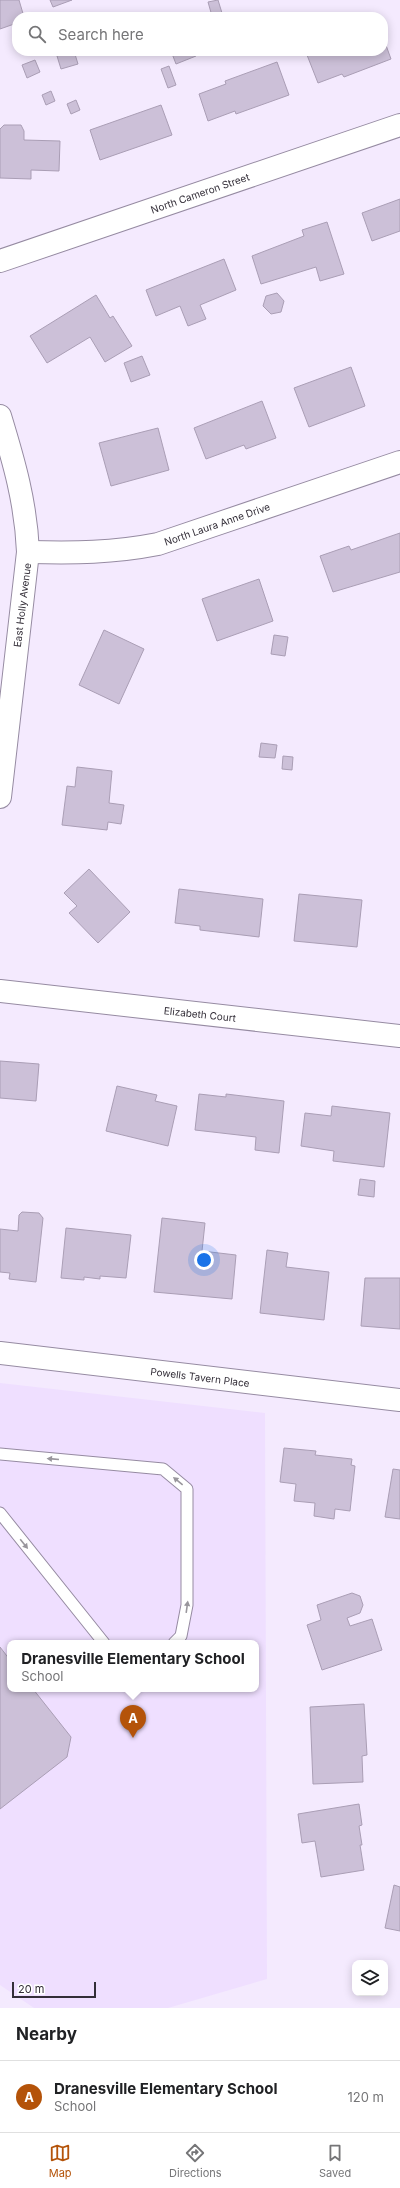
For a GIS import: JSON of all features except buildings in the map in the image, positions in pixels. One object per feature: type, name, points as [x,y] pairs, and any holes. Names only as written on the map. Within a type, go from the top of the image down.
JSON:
[{"type":"street","name":"North Cameron Street","points":[[0,261],[400,125]]},
{"type":"street","name":"East Holly Avenue","points":[[0,416],[18,474],[26,520],[28,552],[0,797]]},
{"type":"street","name":"North Laura Anne Drive","points":[[28,552],[84,554],[124,551],[158,544],[400,462]]},
{"type":"street","name":"Elizabeth Court","points":[[0,991],[400,1036]]},
{"type":"street","name":"Powells Tavern Place","points":[[0,1353],[400,1400]]},
{"type":"lane","points":[[0,1454],[163,1469],[187,1489],[188,1605],[181,1636],[177,1640]]},
{"type":"lane","points":[[0,1513],[102,1640]]},
{"type":"shaded area","points":[[0,1383],[265,1413],[267,1979],[168,2008],[34,2008],[0,1985]]},
{"type":"place","name":"Dranesville Elementary School","points":[[133,1738]]}]
